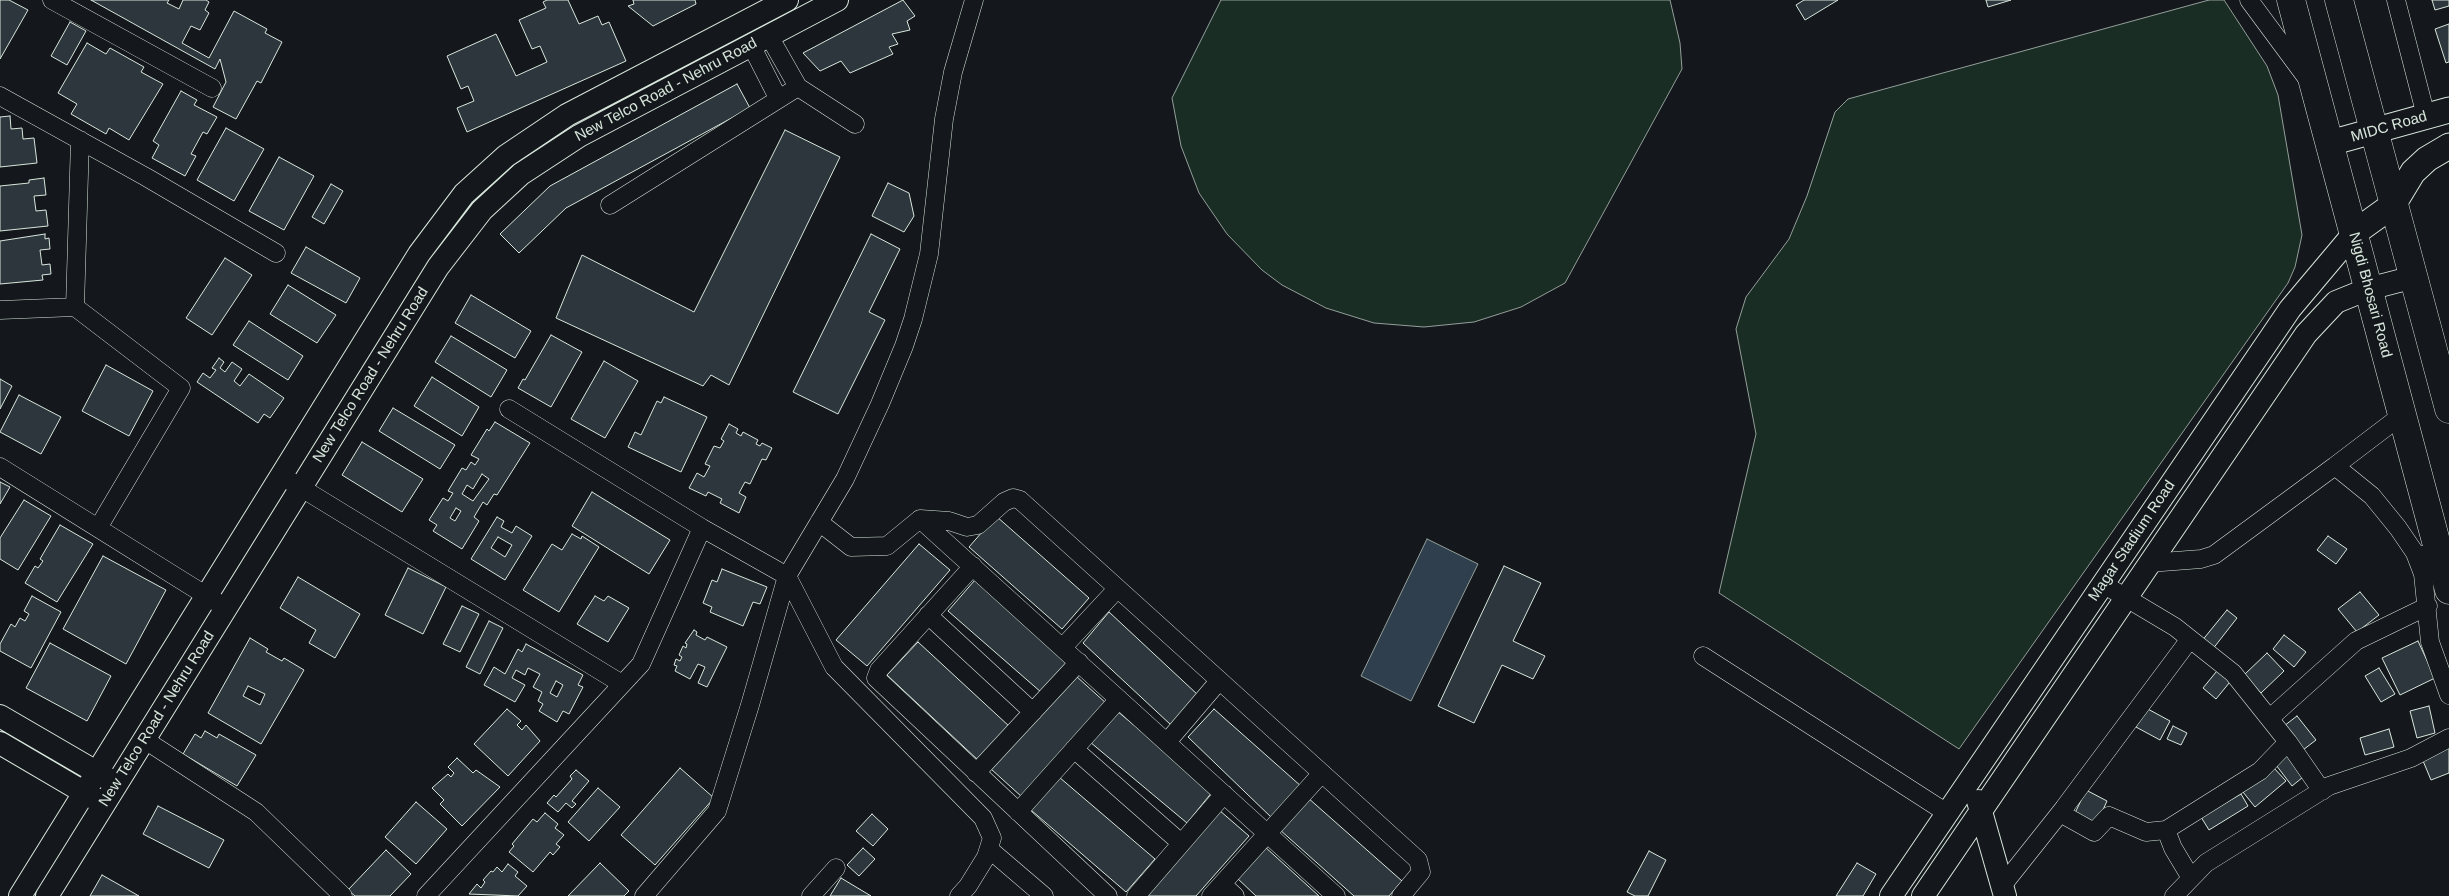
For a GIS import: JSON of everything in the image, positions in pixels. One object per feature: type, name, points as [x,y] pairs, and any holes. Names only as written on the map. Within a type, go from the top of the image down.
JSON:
[{"type":"main road","name":"Nigdi Bhosari Road","points":[[2291,0],[2449,590]]},
{"type":"main road","points":[[2339,0],[2449,409]]},
{"type":"main road","name":"MIDC Road","points":[[2330,143],[2375,132],[2437,113]]},
{"type":"main road","points":[[2393,205],[2413,172],[2427,159],[2449,146]]},
{"type":"main road","name":"Magar Stadium Road","points":[[2354,233],[2393,205]]},
{"type":"street","points":[[52,0],[212,88]]},
{"type":"street","name":"New Telco Road - Nehru Road","points":[[20,896],[419,254],[464,194],[506,156],[567,115],[759,6],[787,0]]},
{"type":"street","name":"New Telco Road - Nehru Road","points":[[47,896],[438,267],[482,210],[521,174],[579,136],[837,0]]},
{"type":"street","points":[[644,896],[717,811],[787,576],[845,478],[880,404],[913,319],[929,254],[944,119],[953,72],[974,0]]},
{"type":"street","points":[[2249,0],[2315,90]]},
{"type":"street","points":[[2396,0],[2437,113]]},
{"type":"street","points":[[759,6],[778,98]]},
{"type":"street","points":[[765,38],[798,86],[855,124]]},
{"type":"street","points":[[610,205],[798,86]]},
{"type":"street","points":[[0,96],[276,253]]},
{"type":"street","points":[[75,307],[80,140]]},
{"type":"street","points":[[481,179],[498,196]]},
{"type":"street","name":"Magar Stadium Road","points":[[1891,896],[2290,309],[2354,233]]},
{"type":"street","name":"Magar Stadium Road","points":[[1923,896],[2306,334],[2336,302],[2368,289],[2414,277]]},
{"type":"street","points":[[0,310],[75,307],[180,388],[98,528]]},
{"type":"street","points":[[509,409],[702,528],[787,576],[834,667],[983,818],[992,838],[989,849],[968,893]]},
{"type":"street","points":[[2149,563],[2201,559],[2214,555],[2402,415]]},
{"type":"street","points":[[2335,466],[2372,496],[2415,553],[2423,574],[2428,606],[2430,642],[2449,696]]},
{"type":"street","points":[[0,467],[226,608]]},
{"type":"street","points":[[281,476],[622,684]]},
{"type":"street","points":[[819,522],[851,546],[886,546],[920,519],[950,521],[967,527],[978,525],[1004,502],[1013,498],[1020,500],[1418,860],[1421,872],[1401,896]]},
{"type":"street","points":[[920,519],[1336,896]]},
{"type":"street","points":[[426,896],[641,664],[702,528]]},
{"type":"street","points":[[2415,553],[2441,561]]},
{"type":"street","points":[[973,566],[879,670],[876,678],[1108,896]]},
{"type":"street","points":[[2103,584],[2190,638],[2233,673],[2270,718],[2322,791]]},
{"type":"street","points":[[1063,648],[1117,589]]},
{"type":"street","points":[[2270,718],[2356,641],[2428,606]]},
{"type":"street","points":[[928,615],[1033,712]]},
{"type":"street","points":[[2003,891],[2190,638]]},
{"type":"street","points":[[1703,656],[1947,813]]},
{"type":"street","points":[[976,773],[1079,662]]},
{"type":"street","points":[[1167,742],[1219,680]]},
{"type":"street","points":[[1018,812],[1119,699]]},
{"type":"street","points":[[0,716],[117,784]]},
{"type":"street","points":[[2174,896],[2206,863],[2329,786],[2411,758],[2449,738]]},
{"type":"street","points":[[145,740],[256,812],[343,896]]},
{"type":"street","points":[[2060,813],[2094,832],[2109,816],[2146,832],[2166,830],[2260,771],[2288,742]]},
{"type":"street","points":[[0,744],[105,804]]},
{"type":"street","points":[[1074,749],[1181,843]]},
{"type":"street","points":[[1235,896],[1217,890],[1322,773]]},
{"type":"street","points":[[1972,776],[2003,891]]},
{"type":"street","points":[[1136,896],[1224,794]]},
{"type":"street","points":[[2166,830],[2173,848],[2191,878]]},
{"type":"street","points":[[989,849],[1044,896]]},
{"type":"street","points":[[811,896],[836,868]]},
{"type":"green space","points":[[1221,0],[1670,0],[1680,43],[1682,69],[1565,283],[1521,307],[1474,322],[1424,327],[1374,323],[1326,308],[1282,285],[1262,270],[1227,234],[1199,193],[1181,146],[1172,98]]},
{"type":"green space","points":[[2209,0],[2224,0],[2267,66],[2278,95],[2302,235],[2295,267],[2288,283],[1959,749],[1719,593],[1756,434],[1736,329],[1746,297],[1789,239],[1807,196],[1835,112],[1848,99]]},
{"type":"water","points":[[1427,539],[1478,564],[1411,701],[1361,676]]},
{"type":"building","points":[[0,0],[9,0],[28,10],[0,59]]},
{"type":"building","points":[[91,0],[169,0],[167,3],[179,9],[183,0],[206,0],[209,2],[205,10],[209,13],[200,30],[191,26],[182,43],[209,58],[234,11],[267,29],[265,33],[282,42],[261,83],[257,81],[236,119],[213,107],[226,82],[220,59],[215,69]]},
{"type":"building","points":[[547,0],[568,0],[579,24],[598,16],[602,25],[609,22],[626,61],[467,132],[457,108],[474,101],[468,86],[461,89],[447,56],[496,34],[516,76],[547,62],[540,46],[532,49],[519,20],[546,8],[543,2]]},
{"type":"building","points":[[633,0],[695,0],[696,4],[653,26],[628,6],[634,4]]},
{"type":"building","points":[[903,0],[915,16],[907,21],[910,30],[892,34],[898,44],[889,47],[893,54],[850,73],[841,61],[820,71],[803,53]]},
{"type":"building","points":[[1804,0],[1838,0],[1805,20],[1796,5]]},
{"type":"building","points":[[1986,0],[2011,0],[1988,7]]},
{"type":"building","points":[[2432,0],[2449,0],[2449,6],[2435,10]]},
{"type":"building","points":[[70,22],[86,31],[67,65],[51,56]]},
{"type":"building","points":[[2449,24],[2449,62],[2446,63],[2435,29]]},
{"type":"building","points":[[87,43],[106,54],[110,48],[144,67],[141,72],[163,84],[129,140],[109,128],[106,134],[71,114],[77,104],[58,93]]},
{"type":"building","points":[[737,84],[750,108],[566,208],[519,253],[500,234],[550,186]]},
{"type":"building","points":[[181,91],[197,100],[194,105],[217,117],[207,134],[203,132],[191,154],[196,156],[185,176],[152,158],[159,145],[153,141]]},
{"type":"building","points":[[10,116],[11,129],[22,128],[23,139],[34,138],[37,163],[0,167],[0,117]]},
{"type":"building","points":[[226,128],[264,149],[234,201],[197,180]]},
{"type":"building","points":[[785,130],[840,157],[729,385],[711,375],[703,386],[556,318],[582,255],[694,312]]},
{"type":"building","points":[[279,157],[314,176],[284,230],[249,211]]},
{"type":"building","points":[[44,178],[46,195],[34,196],[36,211],[46,210],[48,226],[0,231],[0,186],[29,183],[29,180]]},
{"type":"building","points":[[888,183],[909,193],[914,216],[904,232],[872,216]]},
{"type":"building","points":[[331,184],[343,191],[324,224],[312,217]]},
{"type":"building","points":[[45,234],[45,239],[49,238],[50,249],[40,250],[42,265],[50,264],[51,274],[42,275],[43,280],[0,284],[0,241]]},
{"type":"building","points":[[871,234],[900,249],[869,312],[885,320],[838,414],[793,392]]},
{"type":"building","points":[[306,247],[360,278],[346,303],[291,273]]},
{"type":"building","points":[[225,258],[252,275],[212,335],[186,318]]},
{"type":"building","points":[[288,285],[336,315],[317,343],[270,314]]},
{"type":"building","points":[[471,295],[531,331],[515,358],[455,323]]},
{"type":"building","points":[[249,321],[303,356],[288,380],[233,345]]},
{"type":"building","points":[[551,335],[582,352],[551,407],[518,388],[523,379],[525,380]]},
{"type":"building","points":[[451,336],[507,370],[491,397],[435,362]]},
{"type":"building","points":[[219,358],[224,362],[220,368],[225,372],[232,362],[242,369],[234,381],[240,386],[249,374],[284,398],[270,418],[264,414],[258,423],[197,382],[203,373],[210,378],[216,370],[212,368]]},
{"type":"building","points":[[604,361],[638,381],[605,438],[571,419]]},
{"type":"building","points":[[106,365],[153,391],[129,436],[82,411]]},
{"type":"building","points":[[432,377],[479,407],[462,436],[414,406]]},
{"type":"building","points":[[0,379],[12,386],[0,409]]},
{"type":"building","points":[[19,395],[61,417],[41,454],[0,432]]},
{"type":"building","points":[[664,397],[707,417],[681,472],[628,447],[635,432],[641,435],[657,401],[661,403]]},
{"type":"building","points":[[393,408],[455,445],[440,469],[379,431]]},
{"type":"building","points":[[495,422],[530,443],[497,495],[494,494],[487,505],[483,502],[474,517],[479,521],[462,549],[433,531],[437,525],[429,520],[443,498],[448,501],[453,493],[448,491],[462,468],[466,470],[471,462],[475,465],[479,459],[471,455],[487,429],[489,431]],"holes":[[[482,474],[489,479],[473,501],[462,494],[467,485],[473,489]],[[456,508],[461,511],[455,521],[450,518]]]},
{"type":"building","points":[[729,424],[738,429],[736,433],[741,436],[743,432],[758,440],[756,444],[760,446],[762,443],[772,448],[766,460],[762,459],[750,484],[745,482],[739,493],[746,497],[739,513],[720,503],[722,499],[708,492],[706,496],[689,488],[697,473],[704,477],[710,466],[705,464],[714,446],[720,448],[724,441],[721,439]]},
{"type":"building","points":[[362,442],[423,479],[402,512],[342,475]]},
{"type":"building","points":[[0,482],[10,487],[0,504]]},
{"type":"building","points":[[592,492],[670,540],[649,574],[572,526]]},
{"type":"building","points":[[24,500],[51,516],[18,570],[0,559],[0,538]]},
{"type":"building","points":[[996,516],[1089,598],[1062,629],[969,547]]},
{"type":"building","points":[[497,517],[504,521],[501,527],[512,533],[516,526],[532,536],[505,580],[471,559]],"holes":[[[498,537],[512,545],[505,557],[491,548]]]},
{"type":"building","points":[[60,525],[93,544],[57,602],[25,583],[35,566],[38,568],[43,561],[40,559]]},
{"type":"building","points":[[572,534],[581,539],[582,536],[599,547],[559,612],[523,590],[552,544],[562,550]]},
{"type":"building","points":[[2328,536],[2347,549],[2336,564],[2317,550]]},
{"type":"building","points":[[919,544],[950,570],[867,666],[836,640]]},
{"type":"building","points":[[103,556],[166,590],[126,664],[63,629]]},
{"type":"building","points":[[1504,566],[1541,583],[1513,641],[1545,656],[1533,679],[1502,665],[1474,723],[1438,706]]},
{"type":"building","points":[[408,568],[446,587],[423,634],[385,615]]},
{"type":"building","points":[[722,569],[767,587],[760,604],[753,602],[743,626],[710,612],[712,607],[703,603],[712,580],[717,582]]},
{"type":"building","points":[[298,577],[360,614],[335,658],[309,643],[316,630],[280,608]]},
{"type":"building","points":[[975,580],[1069,663],[1042,693],[948,611]]},
{"type":"building","points":[[2360,592],[2379,615],[2357,632],[2338,609]]},
{"type":"building","points":[[32,596],[61,612],[31,668],[0,651],[0,644],[11,624],[15,627],[20,618],[25,621],[29,614],[24,611]]},
{"type":"building","points":[[595,596],[604,601],[608,596],[629,608],[608,642],[577,624]]},
{"type":"building","points":[[462,606],[479,614],[460,652],[443,644]]},
{"type":"building","points":[[2227,610],[2237,618],[2212,650],[2201,642]]},
{"type":"building","points":[[1109,612],[1198,695],[1171,725],[1083,643]]},
{"type":"building","points":[[489,621],[503,628],[480,674],[466,667]]},
{"type":"building","points":[[694,630],[697,632],[696,635],[705,640],[707,637],[727,647],[707,687],[698,683],[705,667],[698,664],[690,679],[675,671],[677,666],[674,665],[676,659],[680,661],[682,657],[679,655],[683,646],[686,648],[687,644],[685,643]]},
{"type":"building","points":[[2284,635],[2306,652],[2294,667],[2273,649]]},
{"type":"building","points":[[250,638],[268,649],[266,652],[282,661],[284,658],[304,670],[261,744],[208,713]],"holes":[[[248,686],[265,694],[260,705],[243,696]]]},
{"type":"building","points":[[2418,641],[2435,678],[2400,695],[2382,658]]},
{"type":"building","points":[[918,642],[1010,727],[979,761],[887,675]]},
{"type":"building","points":[[50,643],[111,676],[87,721],[26,688]]},
{"type":"building","points":[[526,644],[583,675],[578,685],[583,687],[569,714],[563,711],[557,722],[539,711],[543,704],[538,701],[542,692],[533,687],[540,674],[528,668],[525,675],[516,670],[512,678],[525,685],[515,702],[484,685],[494,667],[505,674],[518,649],[522,652]],"holes":[[[556,681],[563,685],[557,697],[550,693]]]},
{"type":"building","points":[[2267,653],[2284,671],[2261,693],[2244,675]]},
{"type":"building","points":[[2221,666],[2234,677],[2216,699],[2203,688]]},
{"type":"building","points":[[2379,668],[2395,694],[2381,702],[2365,676]]},
{"type":"building","points":[[1076,676],[1107,704],[1022,797],[991,769]]},
{"type":"building","points":[[2429,706],[2435,733],[2417,738],[2410,711]]},
{"type":"building","points":[[2146,708],[2170,721],[2160,740],[2136,727]]},
{"type":"building","points":[[507,709],[521,721],[517,725],[522,730],[526,725],[540,741],[508,776],[474,744]]},
{"type":"building","points":[[1214,709],[1302,787],[1273,819],[1188,737]]},
{"type":"building","points":[[1117,711],[1213,791],[1187,823],[1090,742]]},
{"type":"building","points":[[2297,716],[2316,740],[2303,750],[2284,726]]},
{"type":"building","points":[[2173,726],[2187,733],[2181,745],[2167,739]]},
{"type":"building","points":[[2389,729],[2394,747],[2365,755],[2360,738]]},
{"type":"building","points":[[205,731],[217,738],[219,734],[256,755],[237,786],[183,754],[195,734],[201,738]]},
{"type":"building","points":[[2449,745],[2449,773],[2431,780],[2421,756]]},
{"type":"building","points":[[2289,749],[2308,773],[2292,786],[2273,761]]},
{"type":"building","points":[[457,758],[473,773],[476,770],[500,787],[462,826],[440,804],[444,800],[432,788],[448,774],[451,777],[454,773],[448,767]]},
{"type":"building","points":[[2273,767],[2286,781],[2255,807],[2243,792]]},
{"type":"building","points":[[680,768],[714,798],[655,865],[621,835]]},
{"type":"building","points":[[576,770],[589,781],[572,801],[576,804],[572,808],[566,803],[558,812],[547,803],[554,795],[556,797],[572,779],[570,776]]},
{"type":"building","points":[[1059,777],[1155,859],[1126,892],[1031,810]]},
{"type":"building","points":[[598,788],[620,807],[589,841],[568,822]]},
{"type":"building","points":[[2086,790],[2107,801],[2097,823],[2075,813]]},
{"type":"building","points":[[2241,794],[2248,806],[2209,830],[2201,817]]},
{"type":"building","points":[[1307,797],[1402,881],[1389,896],[1354,896],[1279,829]]},
{"type":"building","points":[[416,802],[447,829],[416,864],[385,837]]},
{"type":"building","points":[[158,806],[224,840],[209,868],[143,834]]},
{"type":"building","points":[[1219,810],[1249,836],[1196,896],[1143,896]]},
{"type":"building","points":[[545,813],[558,824],[555,828],[564,835],[556,844],[560,847],[553,855],[550,852],[533,872],[509,852],[514,846],[512,844],[533,819],[537,822]]},
{"type":"building","points":[[872,814],[888,829],[873,846],[856,831]]},
{"type":"building","points":[[1264,846],[1319,896],[1256,896],[1236,877]]},
{"type":"building","points":[[863,848],[875,859],[859,876],[847,865]]},
{"type":"building","points":[[386,850],[411,874],[390,896],[355,896],[348,890]]},
{"type":"building","points":[[1649,851],[1666,860],[1648,896],[1635,896],[1627,892]]},
{"type":"building","points":[[600,863],[629,891],[624,896],[568,896]]},
{"type":"building","points":[[1857,863],[1876,874],[1863,896],[1836,896]]},
{"type":"building","points":[[508,864],[518,872],[515,876],[527,886],[518,896],[469,894],[477,884],[481,888],[485,882],[483,880],[491,871],[493,872],[497,867],[502,872]]},
{"type":"building","points":[[102,875],[139,896],[90,896]]},
{"type":"building","points":[[841,878],[871,896],[830,896]]}]
